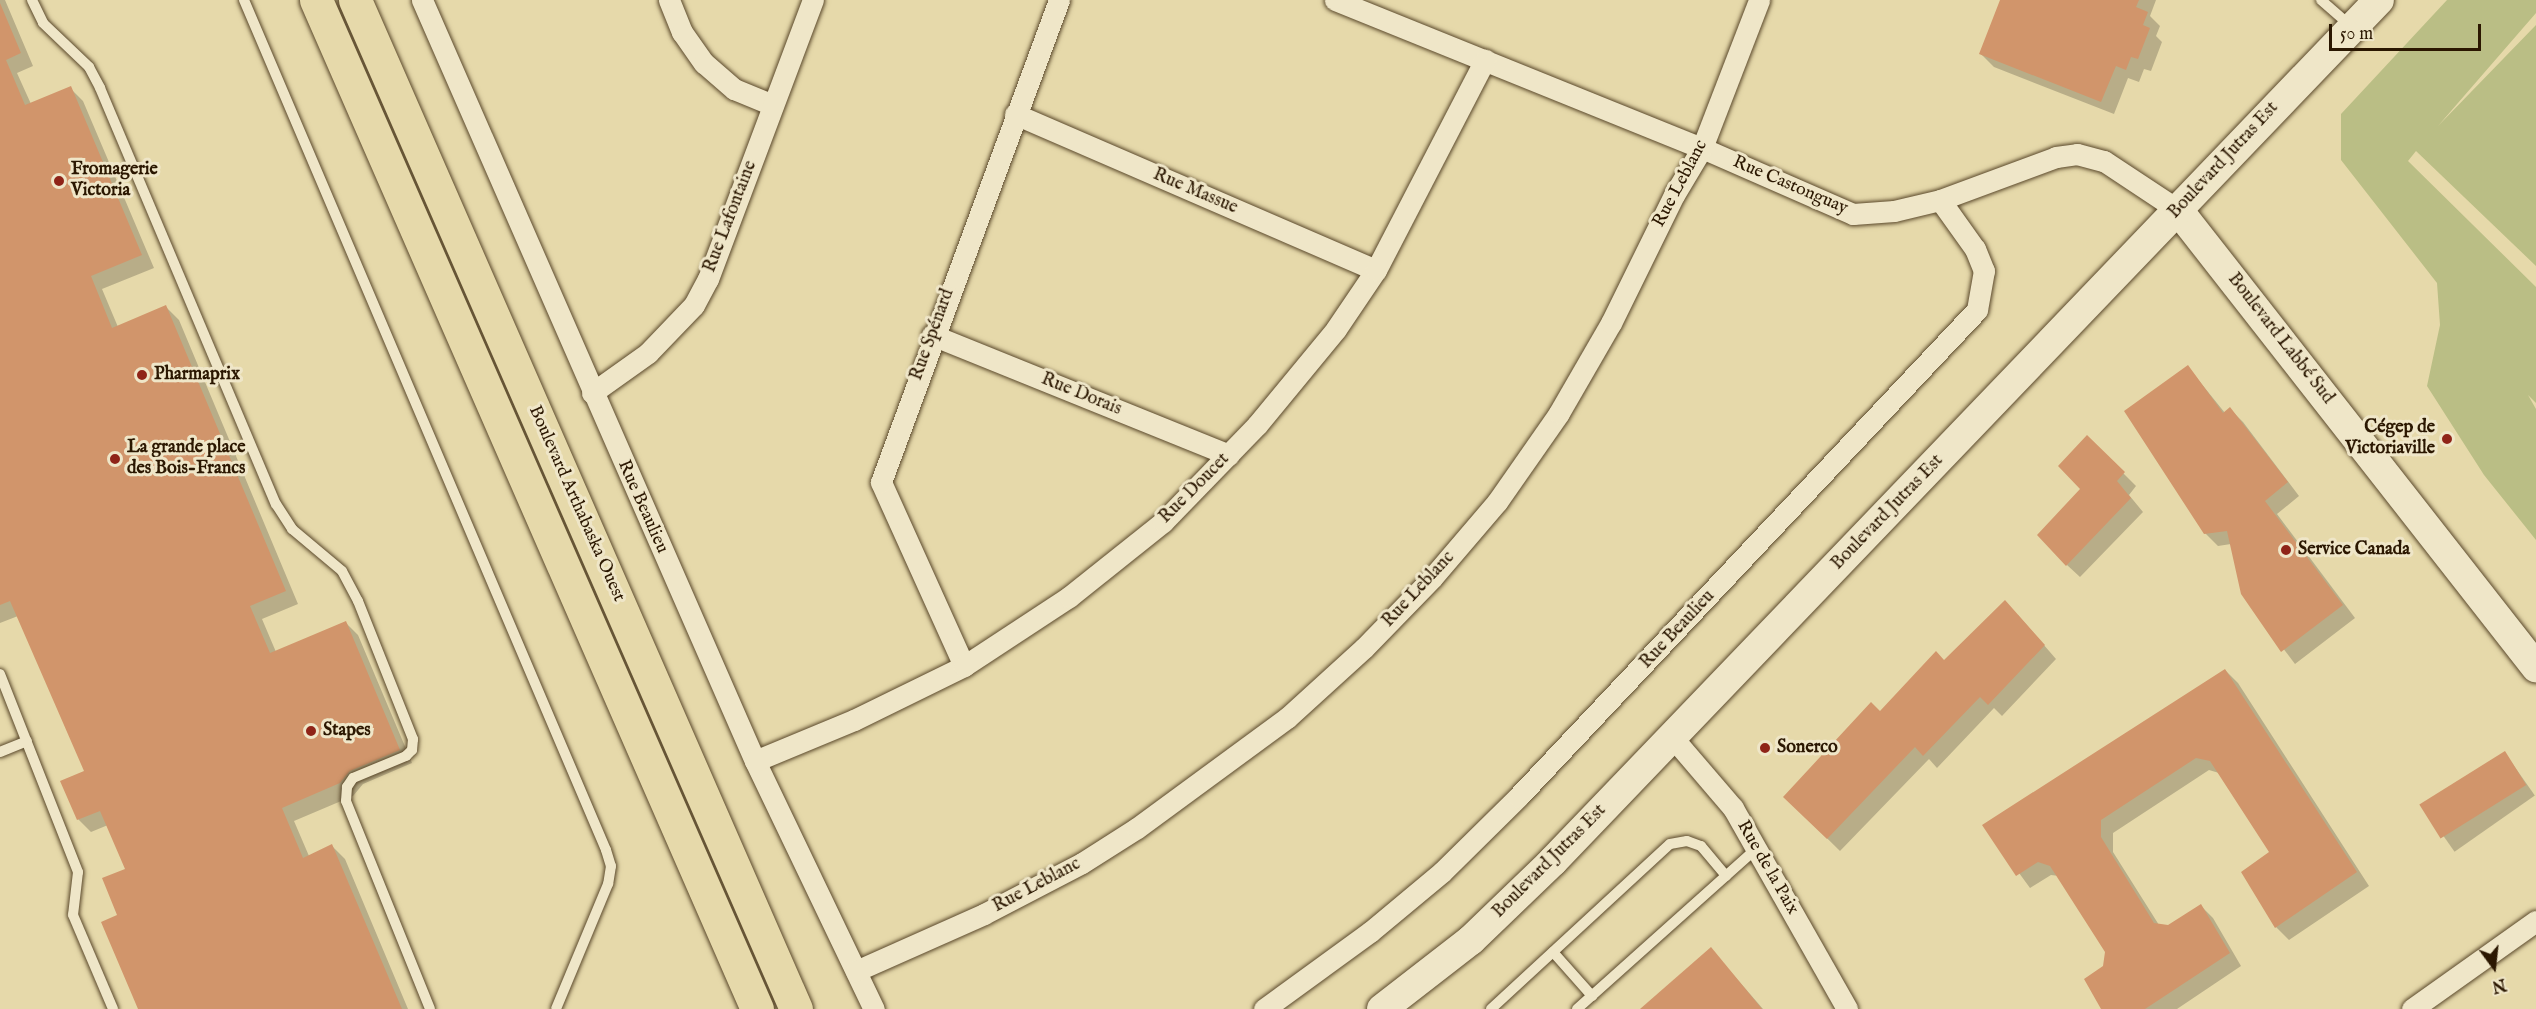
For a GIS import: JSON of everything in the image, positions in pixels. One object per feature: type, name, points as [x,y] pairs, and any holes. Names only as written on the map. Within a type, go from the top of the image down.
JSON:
[{"type":"main road","name":"Boulevard Arthabaska Ouest","points":[[316,0],[757,1009]]},
{"type":"main road","name":"Boulevard Arthabaska Ouest","points":[[355,0],[796,1009]]},
{"type":"main road","name":"Boulevard Jutras Est","points":[[1382,1009],[1471,940],[1673,738],[2379,0]]},
{"type":"main road","name":"Boulevard Labbé Sud","points":[[2178,210],[2536,667]]},
{"type":"street","name":"Rue Beaulieu","points":[[422,0],[592,393],[755,761],[874,1009]]},
{"type":"street","points":[[669,0],[682,32],[704,63],[734,89],[773,105]]},
{"type":"street","name":"Rue Lafontaine","points":[[592,393],[648,353],[694,305],[708,279],[813,0]]},
{"type":"street","name":"Rue Spénard","points":[[964,666],[881,482],[932,335],[1059,0]]},
{"type":"street","name":"Rue Castonguay","points":[[1335,0],[1702,148],[1853,214],[1894,211],[1940,200],[2056,157],[2077,154],[2104,161],[2178,210]]},
{"type":"street","name":"Rue Leblanc","points":[[856,971],[984,914],[1100,852],[1287,718],[1364,648],[1497,502],[1559,413],[1611,323],[1674,195],[1702,148],[1760,0]]},
{"type":"street","name":"Rue Doucet","points":[[755,761],[854,720],[964,666],[1069,597],[1163,522],[1229,455],[1336,329],[1376,270],[1485,60]]},
{"type":"street","name":"Rue Massue","points":[[1015,114],[1376,270]]},
{"type":"street","name":"Rue Beaulieu","points":[[1264,1009],[1370,932],[1442,872],[1518,797],[1977,310],[1984,271],[1975,249],[1940,200]]},
{"type":"street","name":"Rue Dorais","points":[[932,335],[1229,455]]},
{"type":"street","name":"Rue de la Paix","points":[[1673,738],[1733,808],[1847,1009]]},
{"type":"street","points":[[2412,1009],[2536,921]]},
{"type":"lane","points":[[32,0],[43,23],[74,50],[95,78],[276,504],[292,529],[342,571],[358,601],[409,730],[412,750],[353,778],[347,787],[346,801],[430,1009]]},
{"type":"lane","points":[[244,0],[611,866],[608,884],[556,1009]]},
{"type":"lane","points":[[2321,0],[2352,27]]},
{"type":"lane","points":[[0,674],[78,872],[75,921],[113,1009]]},
{"type":"lane","points":[[0,752],[27,741]]},
{"type":"lane","points":[[1491,1009],[1670,844],[1687,840],[1701,846],[1726,876]]},
{"type":"lane","points":[[1577,1009],[1756,849]]},
{"type":"lane","points":[[1553,952],[1592,996]]},
{"type":"green space","points":[[2447,0],[2536,0],[2536,13],[2438,126],[2536,25],[2536,266],[2416,151],[2408,161],[2536,287],[2536,403],[2528,395],[2536,409],[2536,540],[2484,475],[2427,386],[2440,325],[2437,283],[2341,160],[2341,114]]},
{"type":"building","points":[[2000,0],[2139,0],[2136,7],[2148,12],[2143,25],[2150,28],[2138,59],[2131,57],[2126,70],[2116,66],[2101,102],[1979,54]]},
{"type":"building","name":"La grande place des Bois-Francs","points":[[0,3],[21,53],[6,60],[25,105],[71,86],[142,255],[91,276],[112,328],[166,305],[286,591],[250,606],[270,653],[346,621],[400,750],[350,771],[340,783],[282,808],[303,858],[332,844],[402,1009],[138,1009],[101,922],[117,915],[102,878],[125,869],[100,811],[77,820],[60,781],[84,771],[10,601],[0,605]]},
{"type":"building","points":[[2188,365],[2223,413],[2230,407],[2288,482],[2265,501],[2343,605],[2281,652],[2241,594],[2227,531],[2204,534],[2124,411]]},
{"type":"building","points":[[2087,435],[2125,472],[2117,481],[2131,498],[2066,566],[2037,535],[2080,489],[2058,466]]},
{"type":"building","points":[[2005,600],[2045,645],[1988,705],[1980,697],[1923,756],[1915,747],[1827,839],[1783,797],[1871,702],[1880,711],[1936,651],[1944,660]]},
{"type":"building","points":[[2225,669],[2357,872],[2275,928],[2241,872],[2269,852],[2210,761],[2196,758],[2101,820],[2101,837],[2154,923],[2168,925],[2201,904],[2230,953],[2145,1009],[2101,1009],[2084,979],[2103,966],[2105,952],[2050,866],[2038,862],[2016,876],[1982,825]]},
{"type":"building","points":[[2505,751],[2526,785],[2441,838],[2419,805]]},
{"type":"building","points":[[1711,947],[1762,1009],[1640,1009]]},
{"type":"place","name":"Fromagerie Victoria","points":[[59,181]]},
{"type":"place","name":"Pharmaprix","points":[[142,375]]},
{"type":"place","name":"Cégep de Victoriaville","points":[[2447,439]]},
{"type":"place","name":"La grande place des Bois-Francs","points":[[115,459]]},
{"type":"place","name":"Service Canada","points":[[2286,550]]},
{"type":"place","name":"Stapes","points":[[311,731]]},
{"type":"place","name":"Sonerco","points":[[1765,748]]}]
